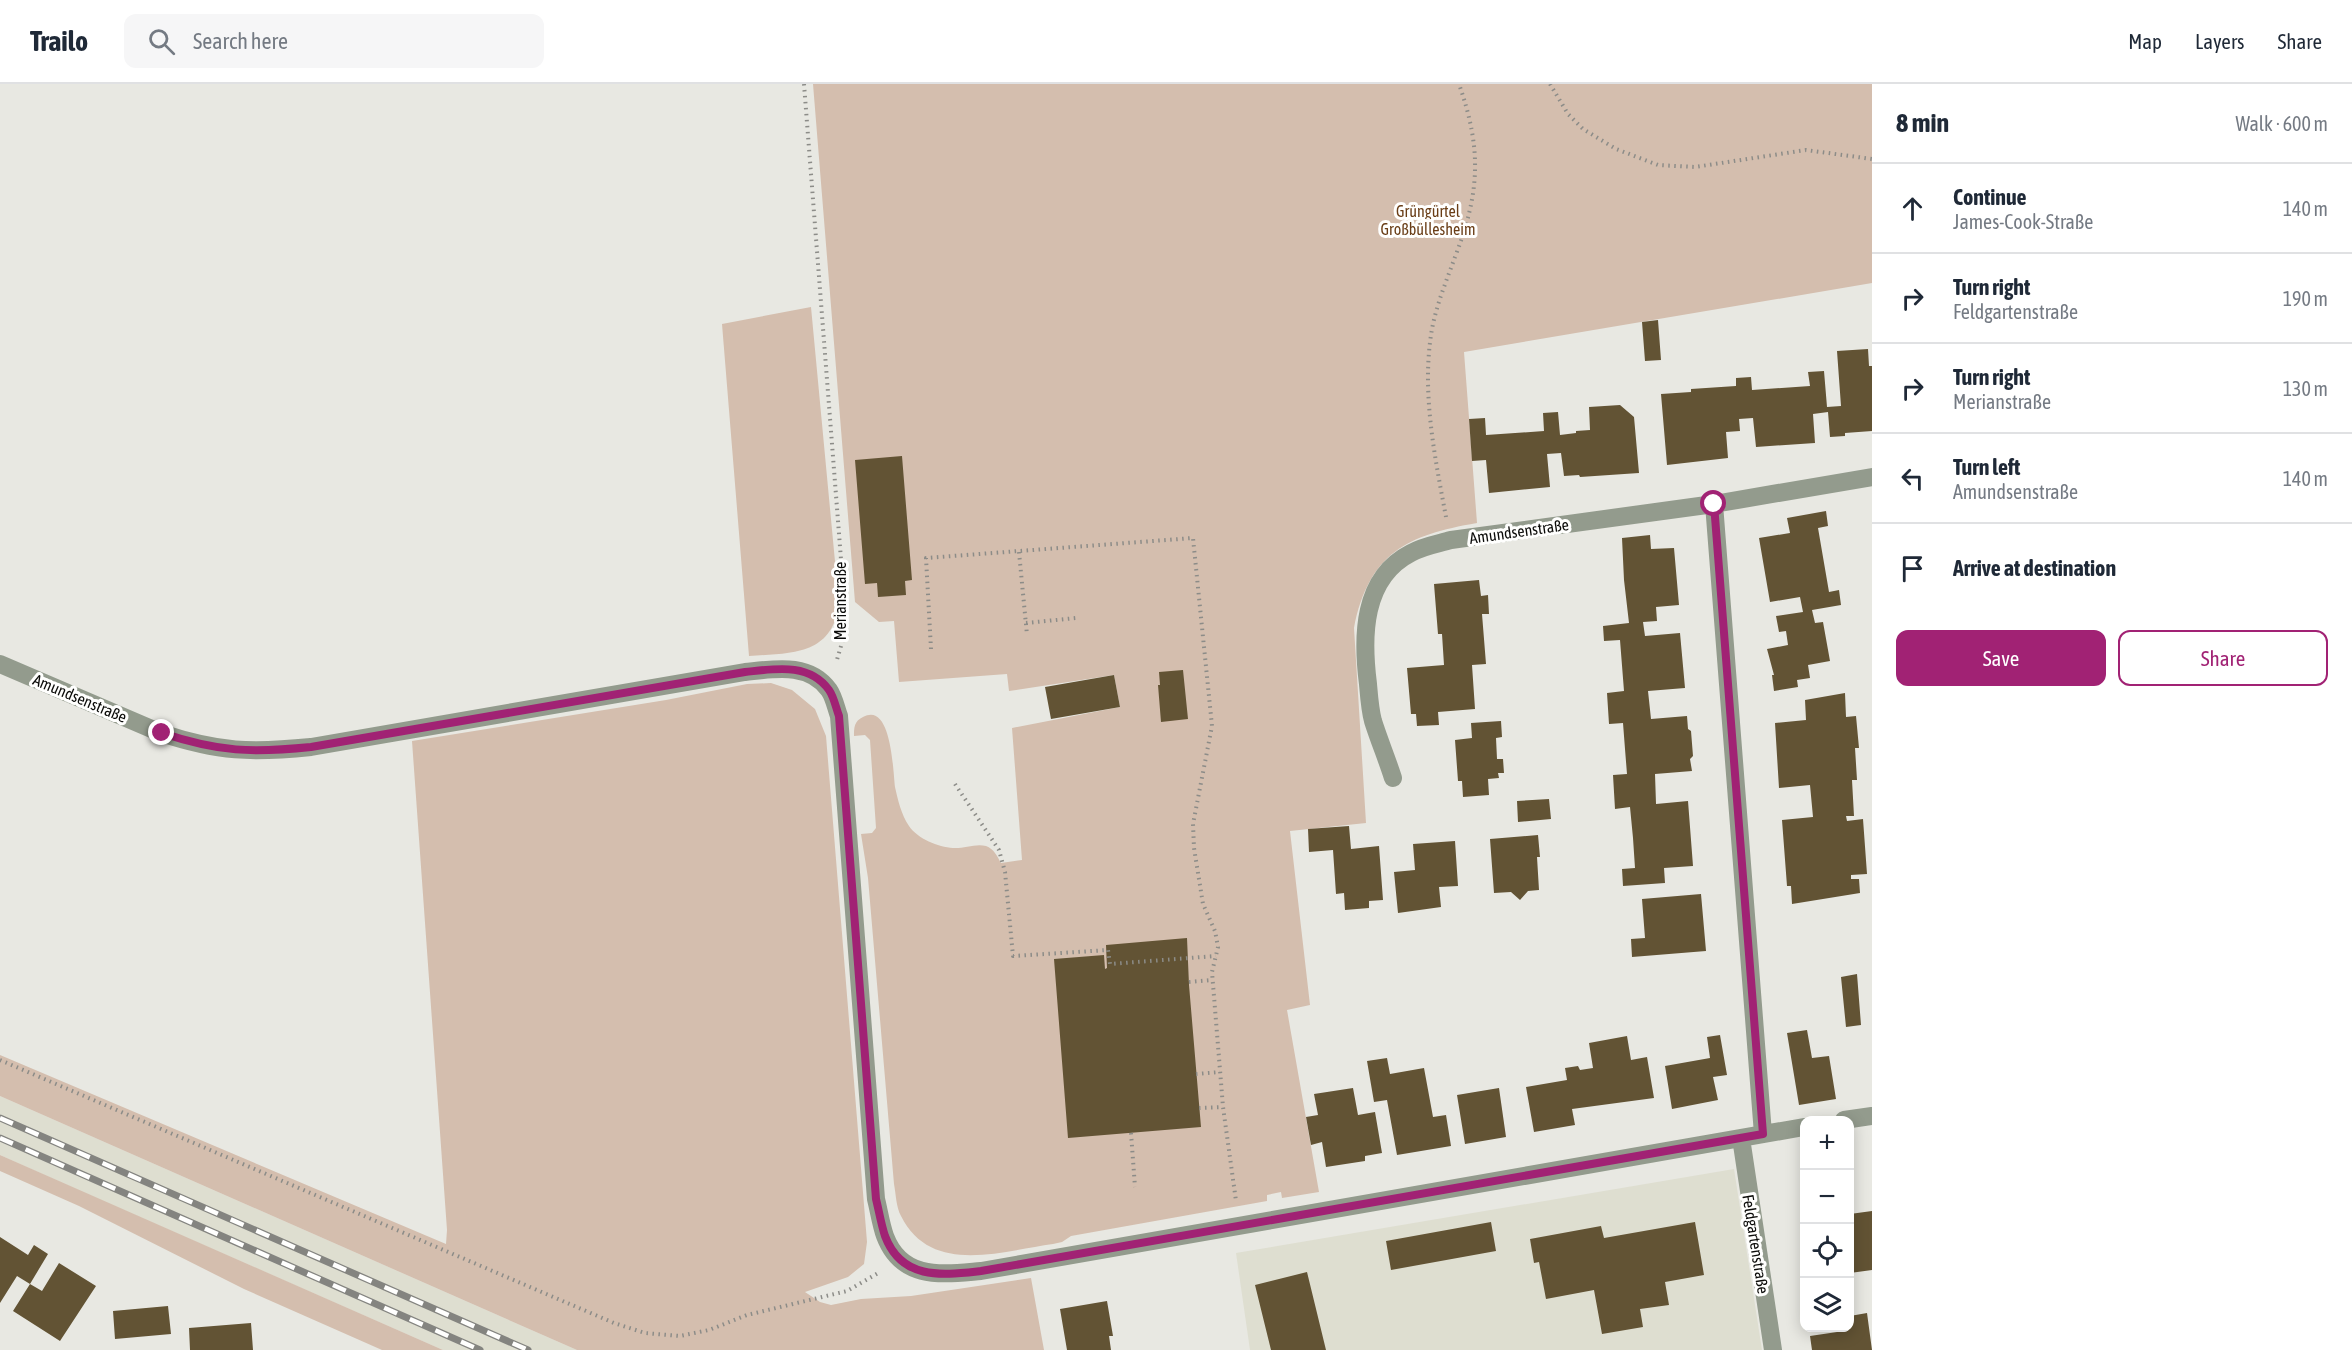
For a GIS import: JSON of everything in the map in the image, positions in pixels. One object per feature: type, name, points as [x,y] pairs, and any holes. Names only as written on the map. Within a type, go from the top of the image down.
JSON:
[{"type":"street","name":"Amundsenstraße","points":[[1393,778],[1372,719],[1364,633],[1367,613],[1379,583],[1398,562],[1410,553],[1451,540],[1714,504],[1872,477]]},
{"type":"street","points":[[1714,504],[1763,1134]]},
{"type":"street","name":"Amundsenstraße","points":[[0,664],[162,733],[189,742],[238,751],[311,747],[745,672],[783,668],[810,675],[829,690]]},
{"type":"street","points":[[829,690],[839,716],[841,737],[876,1199],[885,1235],[892,1251],[913,1268],[926,1273],[945,1274],[981,1271],[1800,1128]]},
{"type":"street","points":[[1854,1119],[1872,1116]]},
{"type":"street","name":"Feldgartenstraße","points":[[1741,1138],[1773,1350]]},
{"type":"path","name":"Merianstraße","points":[[804,84],[844,598],[844,636],[829,690]]},
{"type":"path","points":[[1451,540],[1433,439],[1429,355],[1435,316],[1470,215],[1474,197],[1476,168],[1472,128],[1459,84]]},
{"type":"path","points":[[1550,84],[1568,114],[1583,129],[1616,149],[1658,165],[1695,167],[1806,150],[1872,159]]},
{"type":"path","points":[[931,650],[926,558],[1193,538],[1212,733],[1192,824],[1203,904],[1215,931],[1218,947],[1212,980],[1223,1107],[1239,1227]]},
{"type":"path","points":[[1019,552],[1027,635]]},
{"type":"path","points":[[1026,623],[1076,618]]},
{"type":"path","points":[[955,784],[999,850],[1005,872],[1013,956],[1108,950],[1110,964],[1216,956]]},
{"type":"path","points":[[1189,982],[1212,980]]},
{"type":"path","points":[[0,1060],[614,1323],[645,1333],[680,1336],[709,1330],[747,1314],[847,1291],[902,1260]]},
{"type":"path","points":[[1197,1074],[1220,1072]]},
{"type":"path","points":[[1199,1108],[1223,1107]]},
{"type":"path","points":[[1131,1132],[1135,1187]]},
{"type":"shaded area","points":[[0,1096],[577,1350],[443,1350],[87,1194],[0,1155]]},
{"type":"shaded area","points":[[1734,1169],[1762,1350],[1250,1350],[1236,1253]]},
{"type":"green space","name":"Grüngürtel Großbüllesheim","points":[[813,84],[1872,84],[1872,283],[1464,352],[1477,523],[1430,534],[1411,542],[1381,565],[1370,582],[1361,602],[1354,628],[1366,823],[1290,831],[1310,1005],[1287,1010],[1319,1192],[1282,1198],[1281,1192],[1267,1195],[1267,1201],[1071,1236],[1062,1242],[1053,1244],[969,1255],[949,1253],[930,1247],[914,1235],[899,1212],[894,1184],[868,878],[861,834],[872,833],[876,828],[870,740],[865,735],[854,736],[855,725],[863,717],[873,715],[880,719],[885,728],[892,754],[899,802],[904,817],[913,831],[929,842],[947,847],[978,845],[989,847],[1001,863],[1022,860],[1012,728],[1120,707],[1114,675],[1009,691],[1007,674],[899,682],[894,621],[879,622],[855,602]]},
{"type":"green space","points":[[811,307],[839,604],[835,621],[828,634],[819,643],[794,652],[749,656],[722,324]]},
{"type":"green space","points":[[771,683],[792,690],[815,709],[826,736],[867,1242],[864,1264],[848,1277],[805,1292],[820,1302],[831,1305],[861,1299],[911,1296],[1031,1278],[1044,1350],[577,1350],[0,1096],[0,1055],[446,1244],[447,1230],[412,741],[666,700],[747,684]]},
{"type":"green space","points":[[0,1155],[443,1350],[382,1350],[244,1289],[79,1206],[0,1171]]},
{"type":"building","points":[[1658,320],[1661,360],[1645,361],[1642,322]]},
{"type":"building","points":[[1868,349],[1869,366],[1872,366],[1872,431],[1845,433],[1845,436],[1830,437],[1828,412],[1813,414],[1815,443],[1756,447],[1753,418],[1739,419],[1740,431],[1726,432],[1728,458],[1667,465],[1661,394],[1736,386],[1736,378],[1751,377],[1752,390],[1810,386],[1808,372],[1824,371],[1827,407],[1841,406],[1837,351]]},
{"type":"building","points":[[1620,405],[1634,417],[1639,473],[1564,476],[1561,453],[1547,454],[1550,487],[1489,493],[1486,460],[1472,461],[1469,419],[1485,418],[1486,435],[1544,431],[1543,413],[1558,412],[1560,435],[1590,430],[1589,407]]},
{"type":"building","points":[[902,456],[912,580],[905,581],[906,595],[878,597],[877,583],[865,584],[855,460]]},
{"type":"building","points":[[1826,511],[1828,526],[1818,528],[1829,592],[1839,590],[1841,605],[1812,610],[1815,623],[1823,622],[1830,661],[1808,665],[1810,678],[1797,680],[1798,687],[1774,691],[1772,675],[1774,675],[1767,649],[1788,645],[1786,631],[1779,632],[1776,616],[1803,612],[1800,597],[1770,602],[1759,538],[1790,533],[1787,518]]},
{"type":"building","points":[[1650,535],[1651,549],[1674,548],[1679,605],[1656,607],[1657,621],[1643,622],[1645,636],[1680,633],[1685,688],[1648,691],[1651,719],[1687,716],[1693,756],[1690,759],[1692,771],[1655,774],[1656,804],[1688,801],[1693,866],[1664,868],[1665,883],[1623,886],[1622,869],[1635,868],[1633,838],[1630,807],[1615,809],[1613,775],[1627,774],[1623,723],[1609,724],[1607,693],[1624,691],[1620,640],[1604,641],[1603,626],[1629,623],[1622,538]]},
{"type":"building","points":[[1479,580],[1481,596],[1488,595],[1489,614],[1482,614],[1486,664],[1472,665],[1475,709],[1438,712],[1439,725],[1417,726],[1416,714],[1411,714],[1407,668],[1444,665],[1442,634],[1438,634],[1434,584]]},
{"type":"building","points":[[1183,670],[1188,719],[1161,722],[1159,672]]},
{"type":"building","points":[[1114,675],[1120,707],[1051,719],[1045,687]]},
{"type":"building","points":[[1845,693],[1846,717],[1856,716],[1859,748],[1855,748],[1857,780],[1852,780],[1854,816],[1846,816],[1847,821],[1863,819],[1867,874],[1851,875],[1851,879],[1859,879],[1860,893],[1792,904],[1791,886],[1787,886],[1782,820],[1813,817],[1810,785],[1779,788],[1775,723],[1806,720],[1805,700]]},
{"type":"building","points":[[1501,721],[1502,737],[1496,738],[1497,759],[1503,759],[1504,773],[1498,773],[1499,778],[1488,779],[1489,795],[1463,797],[1462,781],[1458,781],[1455,740],[1472,738],[1471,723]]},
{"type":"building","points":[[1549,799],[1551,819],[1518,822],[1517,801]]},
{"type":"building","points":[[1349,826],[1351,849],[1379,846],[1383,900],[1369,901],[1369,908],[1345,910],[1344,893],[1336,894],[1333,850],[1309,852],[1308,829]]},
{"type":"building","points":[[1538,835],[1539,890],[1528,891],[1520,900],[1511,892],[1494,893],[1490,839]]},
{"type":"building","points":[[1455,841],[1458,886],[1439,887],[1441,907],[1398,913],[1394,872],[1415,870],[1413,844]]},
{"type":"building","points":[[1701,894],[1706,951],[1632,957],[1631,939],[1645,938],[1642,899]]},
{"type":"building","points":[[1187,938],[1201,1127],[1068,1138],[1054,959],[1104,955],[1105,969],[1107,968],[1106,945]]},
{"type":"building","points":[[1857,974],[1861,1025],[1846,1027],[1841,977]]},
{"type":"building","points":[[1807,1030],[1812,1058],[1829,1056],[1836,1099],[1799,1105],[1787,1033]]},
{"type":"building","points":[[1720,1035],[1727,1075],[1713,1077],[1718,1100],[1672,1109],[1665,1066],[1710,1058],[1707,1037]]},
{"type":"building","points":[[1627,1036],[1631,1060],[1647,1057],[1654,1098],[1572,1109],[1575,1125],[1534,1132],[1526,1087],[1567,1080],[1565,1068],[1578,1066],[1580,1070],[1593,1068],[1589,1043]]},
{"type":"building","points":[[1387,1058],[1390,1074],[1424,1068],[1433,1117],[1446,1115],[1451,1146],[1397,1155],[1387,1100],[1374,1102],[1367,1061]]},
{"type":"building","points":[[1353,1088],[1358,1115],[1375,1112],[1382,1153],[1365,1156],[1365,1161],[1326,1167],[1322,1142],[1311,1145],[1306,1117],[1318,1115],[1314,1094]]},
{"type":"building","points":[[1499,1088],[1506,1137],[1465,1144],[1457,1095]]},
{"type":"building","points":[[1872,1211],[1872,1270],[1854,1272],[1854,1213]]},
{"type":"building","points":[[1491,1222],[1496,1251],[1391,1270],[1386,1241]]},
{"type":"building","points":[[1695,1222],[1704,1275],[1665,1282],[1669,1305],[1640,1309],[1643,1327],[1602,1334],[1594,1290],[1546,1299],[1539,1262],[1534,1263],[1530,1239],[1601,1226],[1604,1238]]},
{"type":"building","points":[[0,1237],[28,1255],[34,1245],[48,1254],[30,1284],[17,1276],[0,1303]]},
{"type":"building","points":[[59,1263],[96,1286],[60,1341],[13,1311],[30,1284],[42,1291]]},
{"type":"building","points":[[1307,1272],[1326,1350],[1271,1350],[1255,1285]]},
{"type":"building","points":[[1107,1301],[1113,1336],[1109,1336],[1111,1350],[1067,1350],[1060,1309]]},
{"type":"building","points":[[168,1306],[171,1334],[115,1339],[113,1311]]},
{"type":"building","points":[[1867,1313],[1872,1350],[1812,1350],[1810,1336],[1854,1332],[1854,1315]]},
{"type":"building","points":[[251,1323],[253,1350],[190,1350],[189,1328]]},
{"type":"railway","points":[[0,1118],[528,1350]]},
{"type":"railway","points":[[0,1138],[480,1350]]},
{"type":"route","points":[[162,733],[212,747],[238,751],[267,751],[311,747],[393,731],[745,672],[783,668],[810,675],[829,690],[839,716],[876,1199],[885,1235],[892,1251],[913,1268],[926,1273],[981,1271],[1763,1134],[1714,504]]}]
